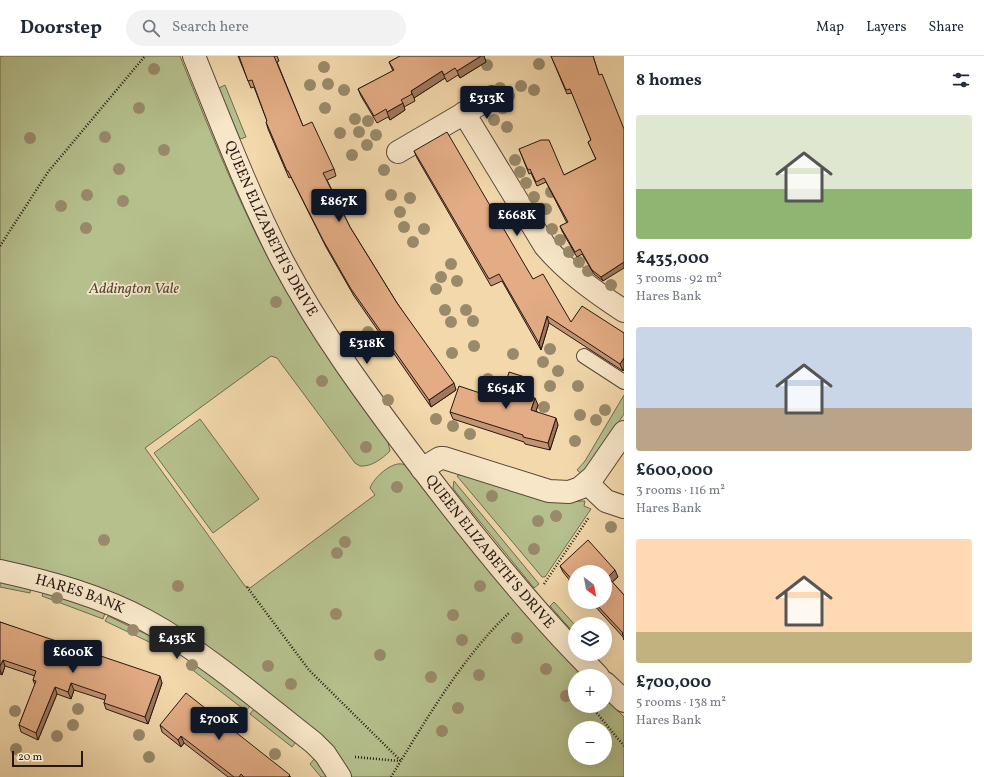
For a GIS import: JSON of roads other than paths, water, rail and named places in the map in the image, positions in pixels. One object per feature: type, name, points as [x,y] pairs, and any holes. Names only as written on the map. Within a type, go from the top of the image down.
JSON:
[{"type":"street","name":"QUEEN ELIZABETH'S DRIVE","points":[[194,56],[251,195],[297,287],[350,370],[422,469],[469,530],[568,644]]},
{"type":"street","points":[[398,152],[492,97]]},
{"type":"street","points":[[464,113],[545,246],[558,261],[588,286],[624,311]]},
{"type":"street","name":"QUEEN ELIZABETH'S DRIVE","points":[[422,469],[440,458],[444,458],[549,491],[569,492],[594,490],[602,465],[624,432]]},
{"type":"street","points":[[594,490],[624,507]]},
{"type":"street","name":"HARES BANK","points":[[0,571],[55,584],[145,620],[186,645],[314,743],[336,769]]},
{"type":"street","name":"QUEEN ELIZABETH'S DRIVE","points":[[584,661],[591,669]]},
{"type":"street","points":[[612,690],[624,701]]},
{"type":"lane","points":[[584,356],[624,382]]},
{"type":"park label","name":"Addington Vale","points":[[134,289]]}]
